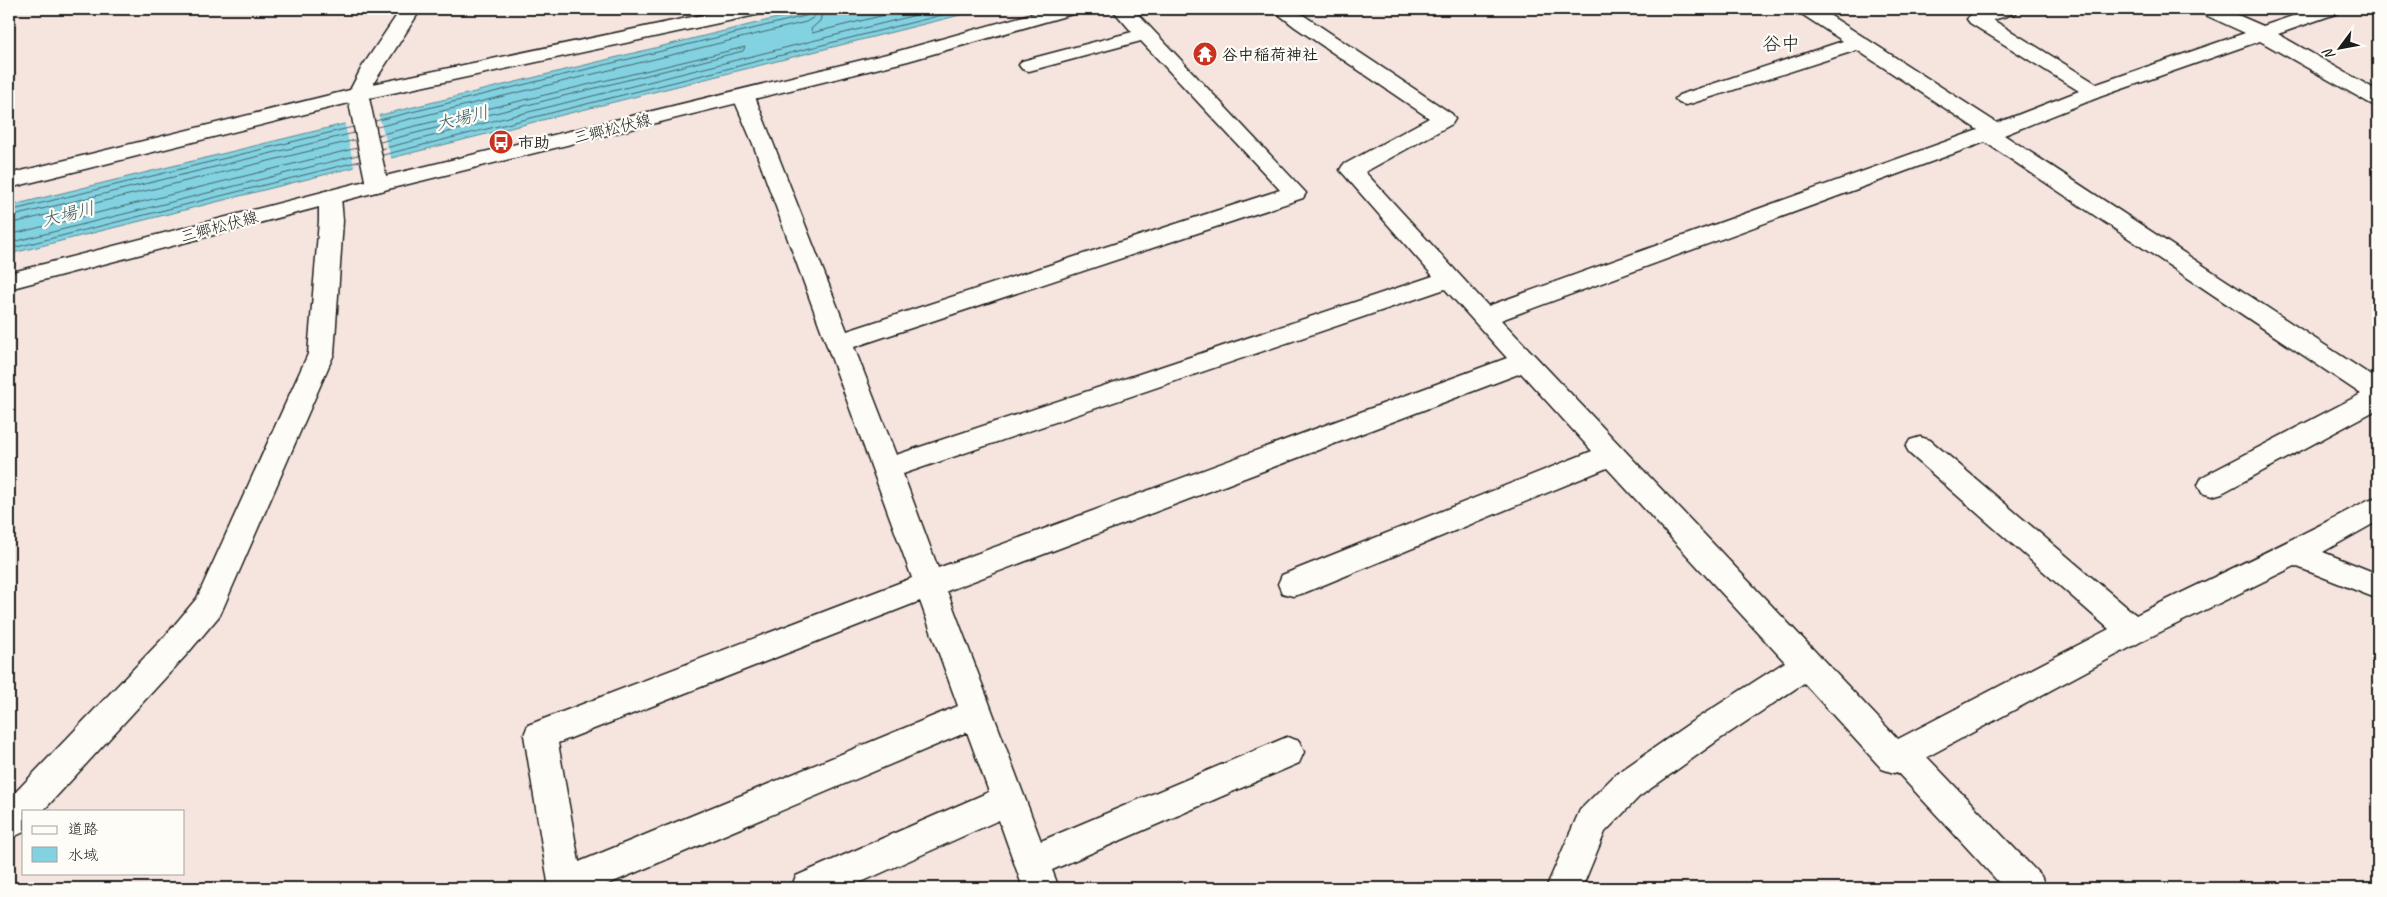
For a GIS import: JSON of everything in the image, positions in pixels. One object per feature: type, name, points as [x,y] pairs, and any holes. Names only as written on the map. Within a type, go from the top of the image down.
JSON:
[{"type":"street","points":[[375,176],[359,100],[372,66],[411,9]]},
{"type":"street","points":[[9,182],[756,9]]},
{"type":"street","name":"三郷松伏線","points":[[9,281],[330,197],[375,176],[744,97],[919,52],[1041,12],[1069,9]]},
{"type":"street","points":[[838,343],[1295,193],[1122,9]]},
{"type":"street","points":[[1282,9],[1333,45],[1396,84],[1444,120],[1351,170],[1484,317],[1894,758],[2133,631],[2245,575],[2295,554],[2378,508]]},
{"type":"street","points":[[1807,9],[2378,395],[2212,485]]},
{"type":"street","points":[[2009,9],[1977,19],[2095,92]]},
{"type":"street","points":[[2208,9],[2260,32],[2378,100]]},
{"type":"street","points":[[1484,317],[1991,132],[2095,92],[2260,32],[2331,9]]},
{"type":"street","points":[[1029,65],[1146,34]]},
{"type":"street","points":[[1686,99],[1859,43]]},
{"type":"street","points":[[744,97],[764,144],[887,469],[1036,875],[1287,752]]},
{"type":"street","points":[[9,823],[170,651],[209,606],[321,354],[331,221],[330,197]]},
{"type":"street","points":[[887,469],[1449,279]]},
{"type":"street","points":[[977,713],[566,885],[540,735],[928,585],[1526,361]]},
{"type":"street","points":[[1920,447],[2133,631]]},
{"type":"street","points":[[1293,584],[1613,454]]},
{"type":"street","points":[[2295,554],[2378,587]]},
{"type":"street","points":[[1564,888],[1592,821],[1627,786],[1705,730],[1808,664]]},
{"type":"street","points":[[1902,754],[2028,888]]},
{"type":"street","points":[[809,888],[1007,800]]},
{"type":"water","name":"大場川","points":[[814,9],[984,9],[9,254],[9,206]]},
{"type":"pier","points":[[378,113],[392,161],[355,170],[344,121]]},
{"type":"place","name":"谷中稲荷神社","points":[[1205,54]]},
{"type":"place","name":"市助","points":[[501,142]]},
{"type":"district","name":"谷中","points":[[1781,43]]}]
